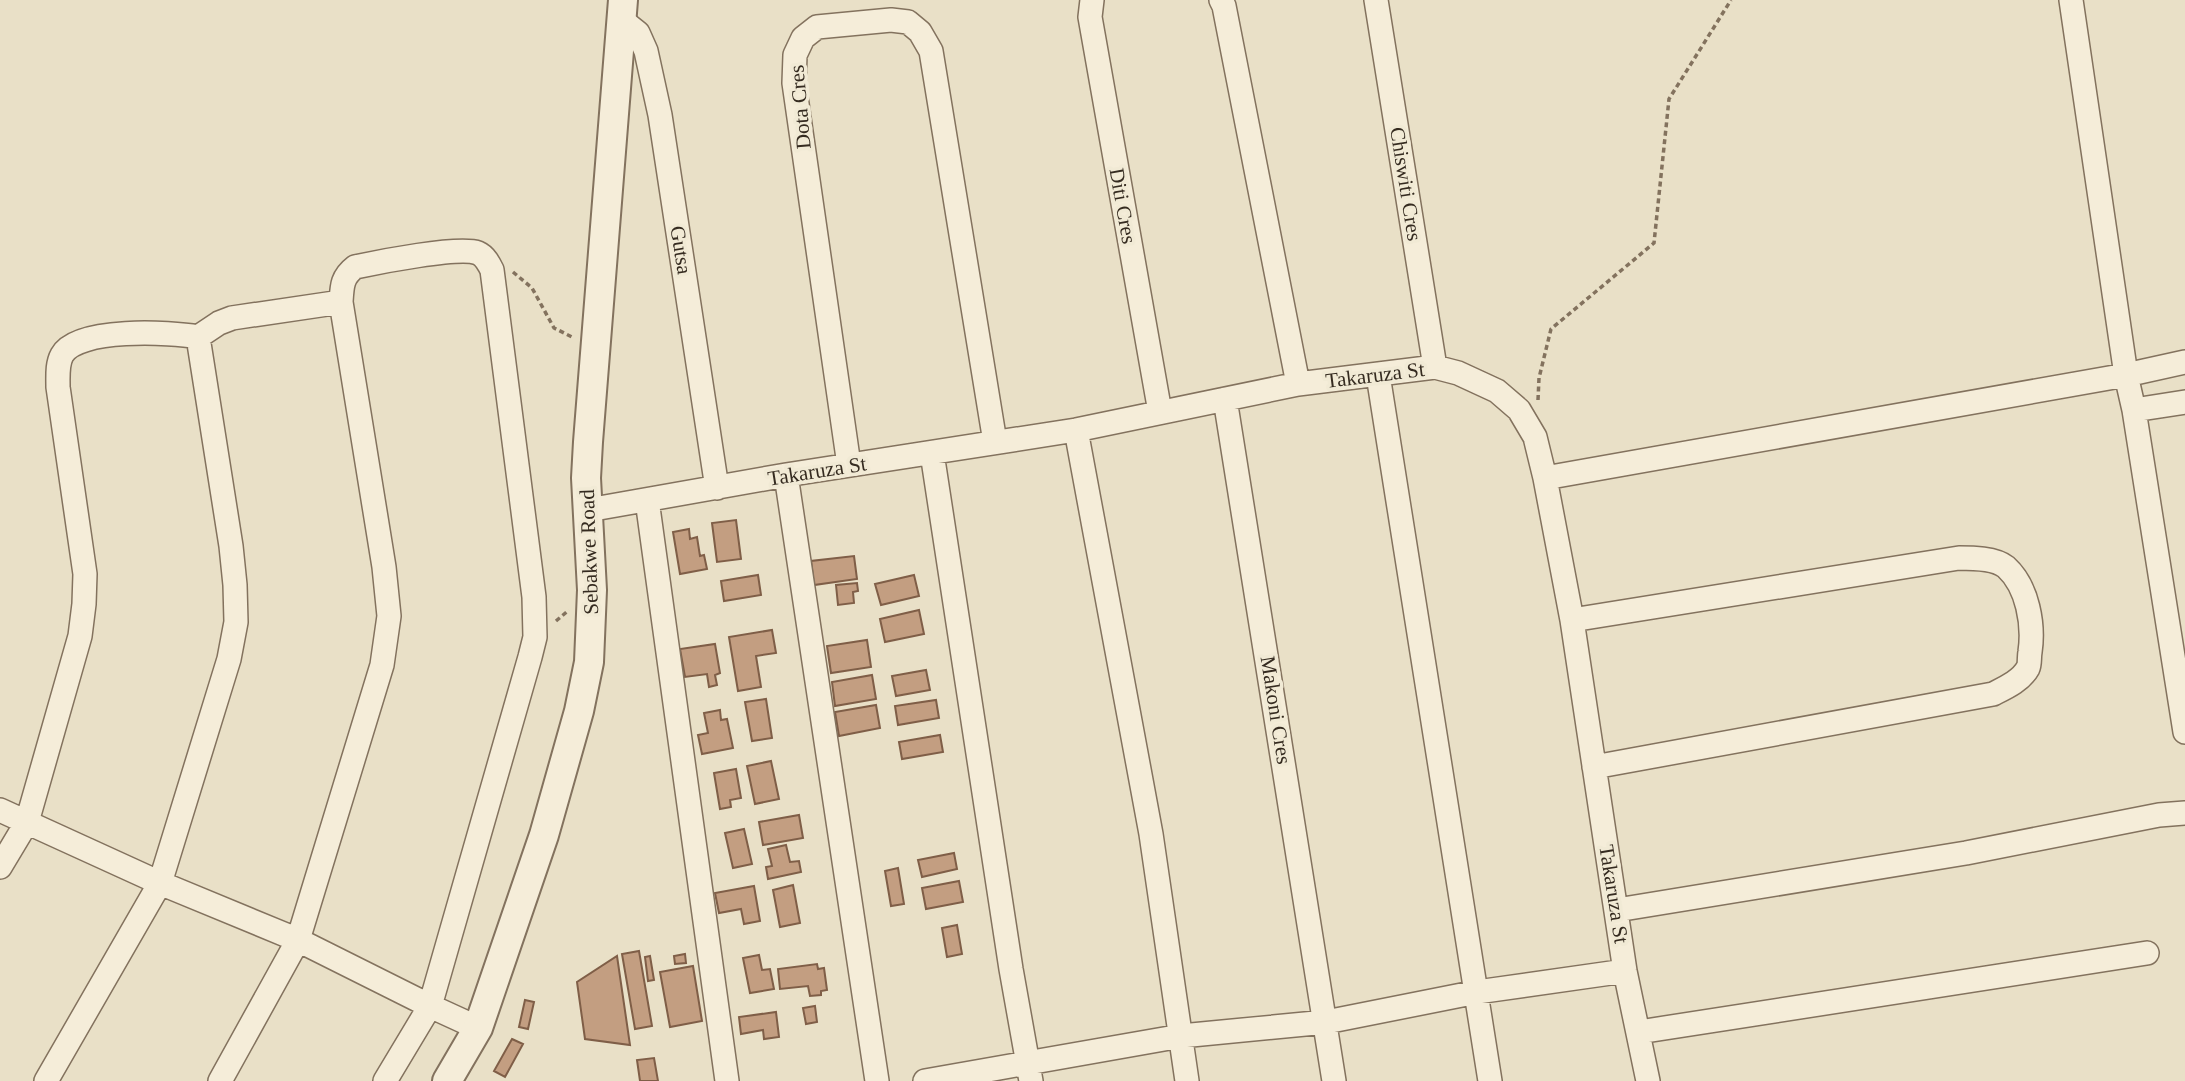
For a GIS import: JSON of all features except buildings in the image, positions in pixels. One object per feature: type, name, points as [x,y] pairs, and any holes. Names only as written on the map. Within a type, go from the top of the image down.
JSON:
[{"type":"street","name":"Diti Cres","points":[[1092,0],[1090,17],[1160,412]]},
{"type":"street","points":[[1221,0],[1298,384]]},
{"type":"street","name":"Chiswiti Cres","points":[[1376,0],[1435,367]]},
{"type":"street","points":[[2071,0],[2126,375],[2185,732]]},
{"type":"street","name":"Sebakwe Road","points":[[454,1078],[478,1028],[544,835],[579,711],[589,662],[592,590],[588,442],[623,11]]},
{"type":"street","name":"Gutsa","points":[[623,11],[646,51],[660,115],[717,488]]},
{"type":"street","name":"Dota Cres","points":[[849,466],[794,83],[795,55],[803,38],[817,27],[891,20],[908,22],[920,32],[931,51],[995,442]]},
{"type":"street","points":[[220,1081],[298,940],[382,666],[388,634],[384,567],[341,302],[342,281],[355,267],[454,252],[478,253],[487,260],[492,270],[530,554],[535,637],[430,1006],[385,1081]]},
{"type":"street","points":[[0,867],[27,822],[80,636],[84,604],[85,574],[58,387],[59,365],[63,352],[76,343],[93,338],[159,332],[198,338],[219,323],[232,318],[341,302]]},
{"type":"street","points":[[46,1081],[160,883],[229,659],[237,605],[231,546],[198,338]]},
{"type":"street","points":[[1545,478],[2126,375],[2185,362]]},
{"type":"street","name":"Takaruza St","points":[[588,510],[786,475],[1076,430],[1298,384],[1435,367],[1476,380],[1497,391],[1519,410],[1535,437],[1545,478],[1572,620],[1625,971],[1647,1081]]},
{"type":"street","points":[[1378,375],[1490,1081]]},
{"type":"street","name":"Makoni Cres","points":[[1226,398],[1334,1081]]},
{"type":"street","points":[[2134,411],[2185,402]]},
{"type":"street","points":[[1076,430],[1151,834],[1187,1081]]},
{"type":"street","points":[[932,453],[1011,969],[1030,1072]]},
{"type":"street","points":[[786,475],[877,1081]]},
{"type":"street","points":[[647,500],[727,1081]]},
{"type":"street","points":[[1572,620],[1959,558],[1977,558],[2004,565],[2020,586],[2028,609],[2032,638],[2028,668],[2013,684],[1993,694],[1594,766]]},
{"type":"street","points":[[0,810],[160,883],[298,940],[478,1028]]},
{"type":"street","points":[[1617,910],[1966,853],[2185,813]]},
{"type":"street","points":[[1639,1032],[2147,954]]},
{"type":"street","points":[[925,1081],[1030,1072],[1181,1036],[1326,1022],[1477,992],[1625,971]]},
{"type":"path","points":[[1537,402],[1539,378],[1551,329],[1654,243],[1669,99],[1731,0]]},
{"type":"path","points":[[492,270],[506,266],[532,288],[554,328],[594,348]]},
{"type":"path","points":[[535,637],[592,590]]}]
